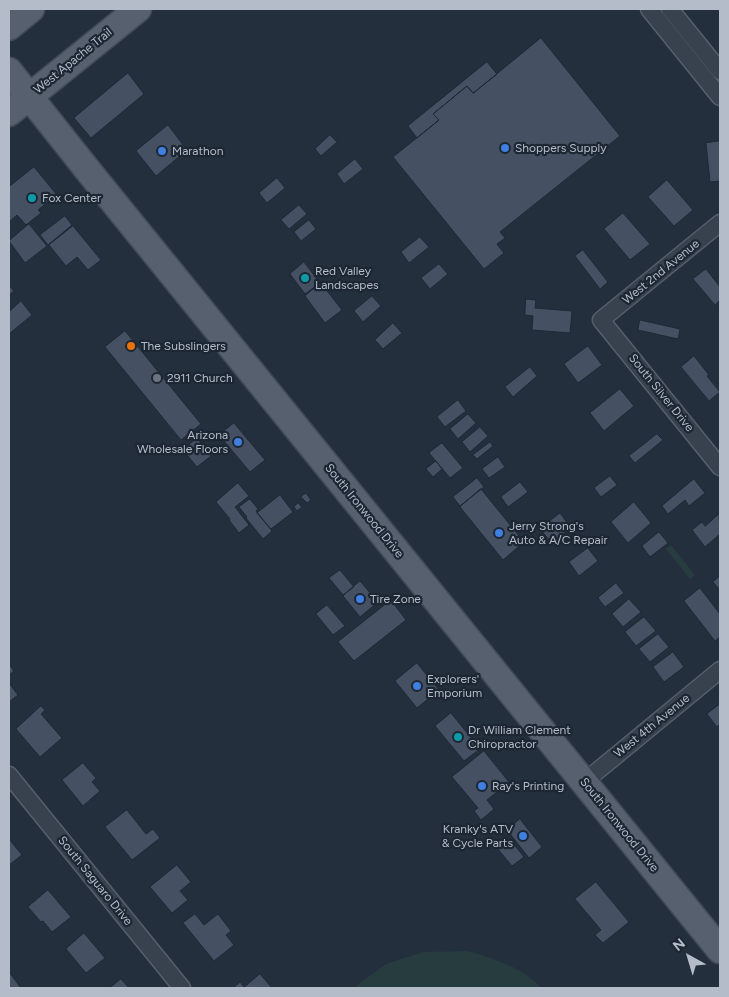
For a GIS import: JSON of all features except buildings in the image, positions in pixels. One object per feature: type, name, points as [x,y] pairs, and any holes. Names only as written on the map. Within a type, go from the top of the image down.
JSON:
[{"type":"main road","points":[[9,26],[31,9]]},
{"type":"main road","name":"West Apache Trail","points":[[18,105],[138,9]]},
{"type":"main road","name":"South Ironwood Drive","points":[[9,72],[18,105],[584,782],[720,950]]},
{"type":"street","points":[[649,9],[713,71]]},
{"type":"street","points":[[670,9],[713,71],[720,97]]},
{"type":"street","name":"West 2nd Avenue","points":[[601,320],[720,223]]},
{"type":"street","name":"South Silver Drive","points":[[601,320],[720,467]]},
{"type":"street","name":"West 4th Avenue","points":[[584,782],[720,670]]},
{"type":"street","name":"South Saguaro Drive","points":[[9,775],[182,988]]},
{"type":"green space","points":[[671,545],[695,575],[690,579],[666,549]]},
{"type":"green space","points":[[468,951],[517,969],[526,974],[541,988],[358,988],[356,986],[386,964],[423,952]]},
{"type":"place","name":"Shoppers Supply","points":[[505,148]]},
{"type":"place","name":"Marathon","points":[[162,151]]},
{"type":"place","name":"Fox Center","points":[[32,198]]},
{"type":"place","name":"Red Valley Landscapes","points":[[305,278]]},
{"type":"place","name":"The Subslingers","points":[[131,346]]},
{"type":"place","name":"2911 Church","points":[[157,378]]},
{"type":"place","name":"Arizona Wholesale Floors","points":[[238,442]]},
{"type":"place","name":"Jerry Strong's Auto & A/C Repair","points":[[499,533]]},
{"type":"place","name":"Tire Zone","points":[[360,599]]},
{"type":"place","name":"Explorers' Emporium","points":[[417,686]]},
{"type":"place","name":"Dr William Clement Chiropractor","points":[[458,737]]},
{"type":"place","name":"Ray's Printing","points":[[482,786]]},
{"type":"place","name":"Kranky's ATV & Cycle Parts","points":[[523,836]]}]
